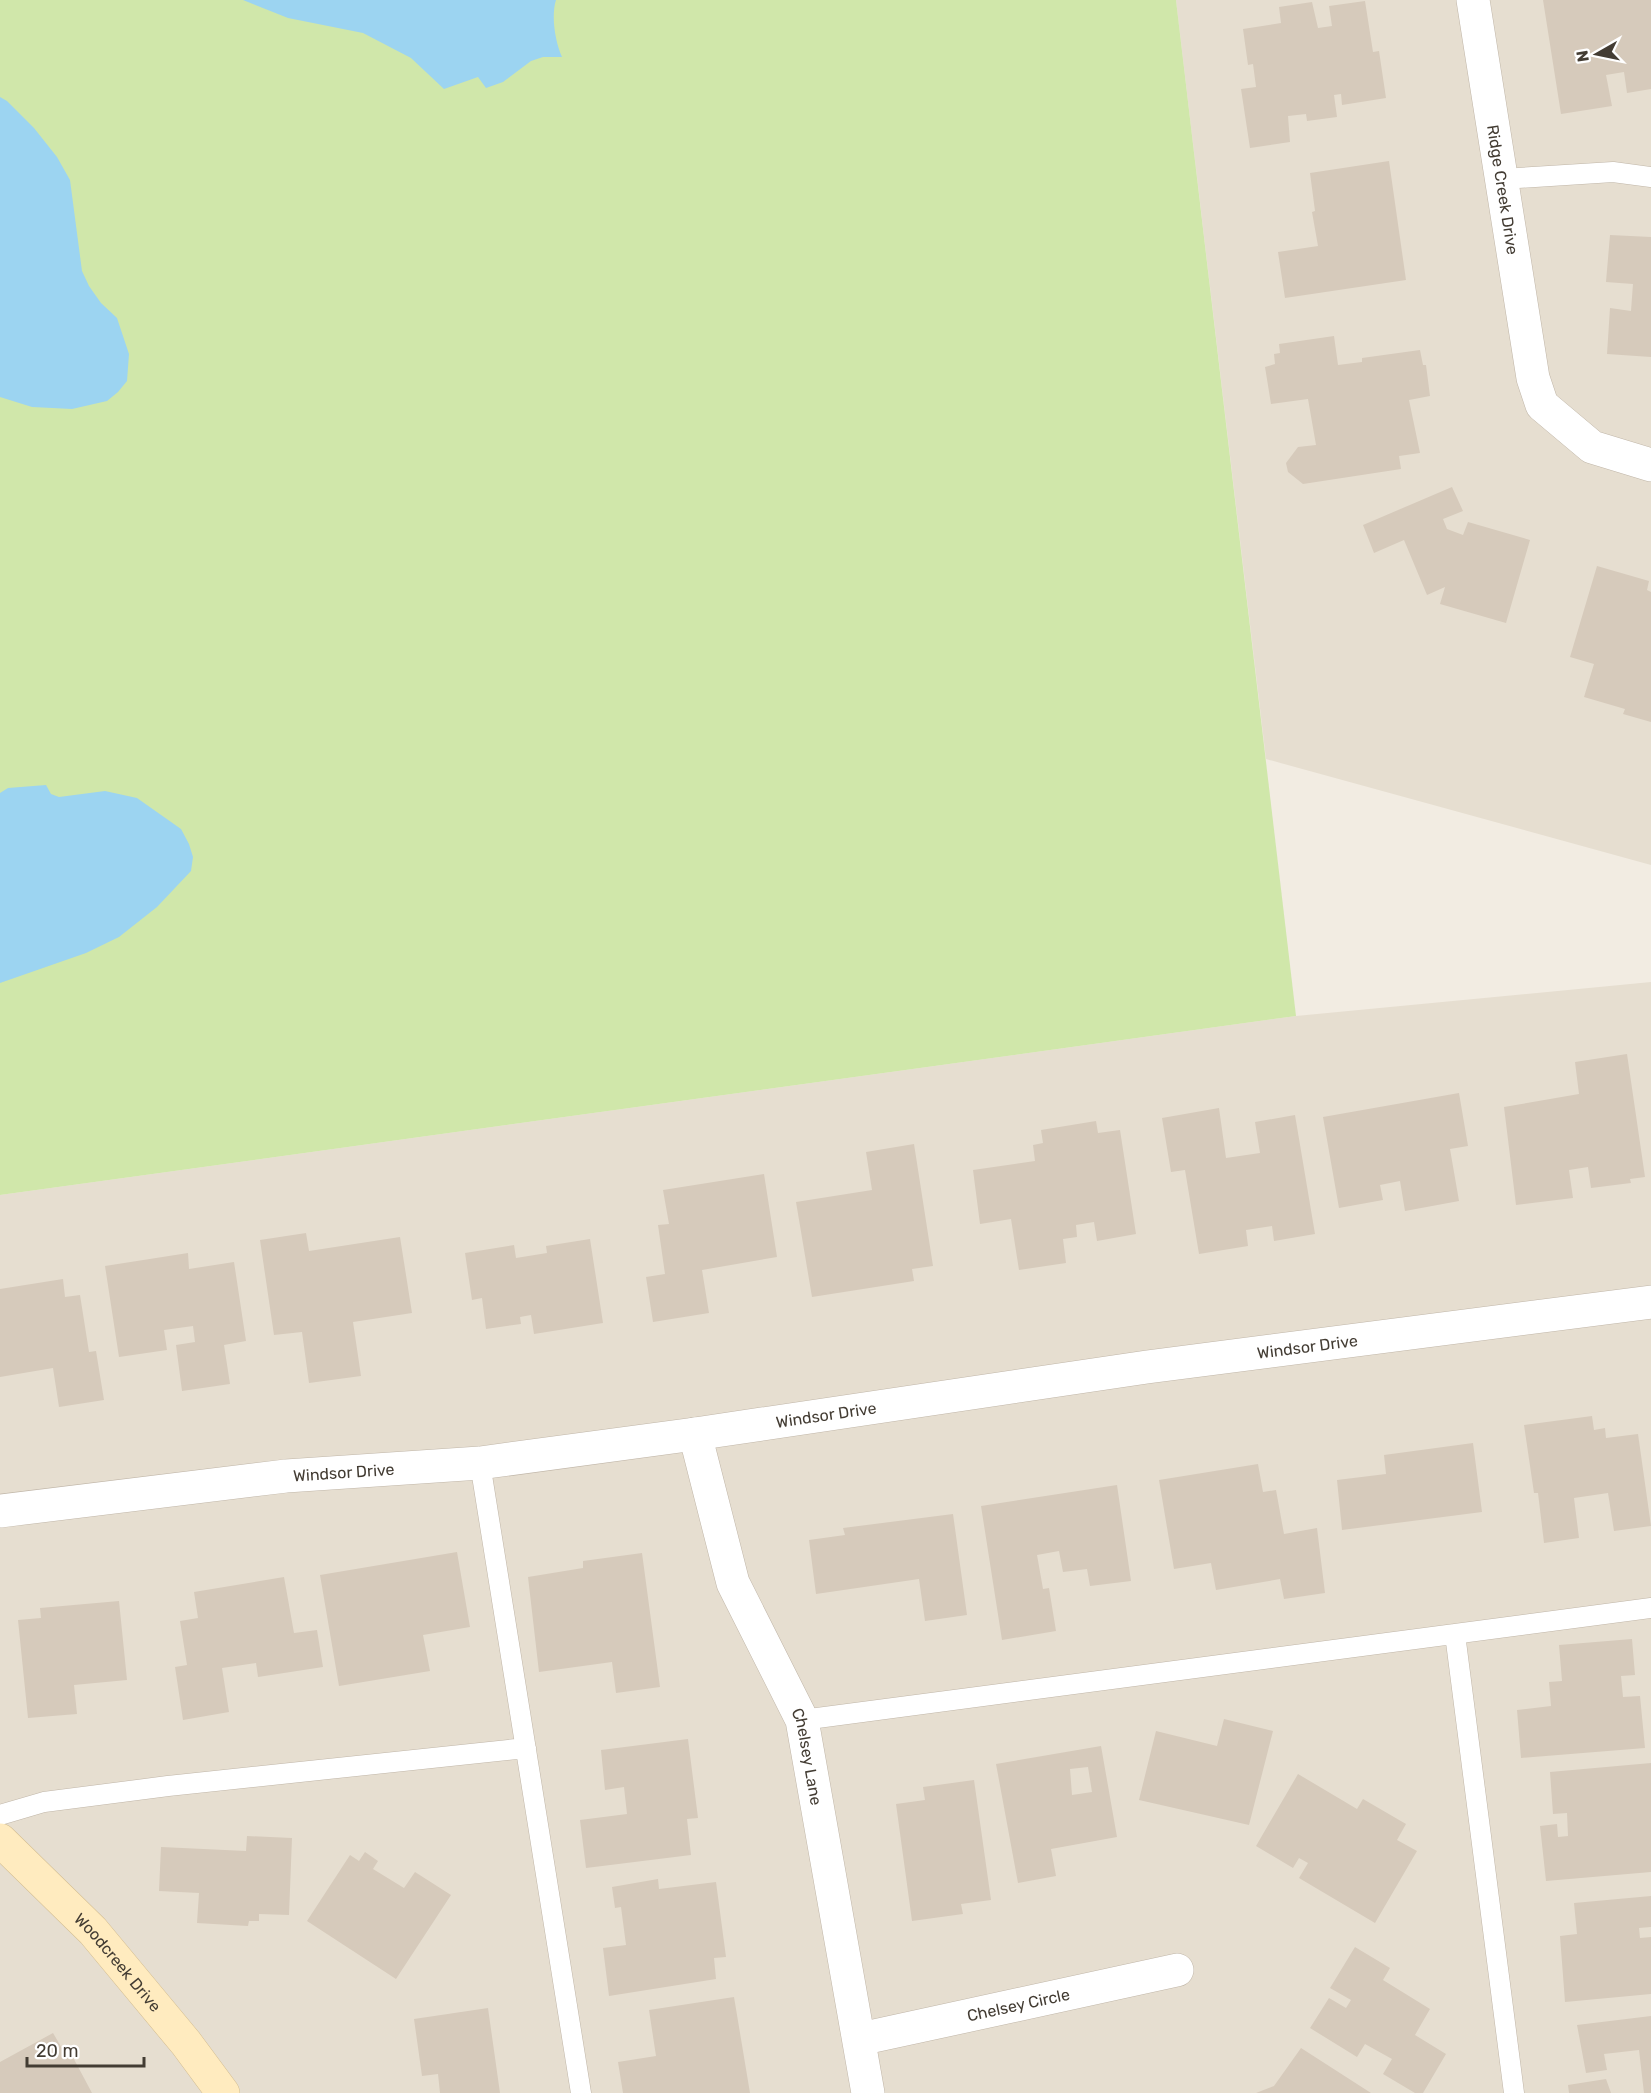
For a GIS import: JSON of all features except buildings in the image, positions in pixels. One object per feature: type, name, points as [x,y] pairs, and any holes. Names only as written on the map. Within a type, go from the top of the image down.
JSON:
[{"type":"street","name":"Ridge Creek Drive","points":[[1473,0],[1533,378],[1542,405],[1592,447],[1651,465]]},
{"type":"street","name":"Windsor Drive","points":[[0,1511],[286,1476],[480,1463],[1159,1366],[1651,1302]]},
{"type":"street","name":"Chelsey Lane","points":[[695,1434],[734,1583],[802,1720],[868,2093]]},
{"type":"street","name":"Woodcreek Drive","points":[[0,1840],[93,1931],[186,2043],[223,2093]]},
{"type":"street","name":"Chelsey Circle","points":[[860,2039],[1177,1970]]},
{"type":"lane","points":[[1502,179],[1613,172],[1651,177]]},
{"type":"lane","points":[[480,1463],[581,2093]]},
{"type":"lane","points":[[802,1720],[1651,1608]]},
{"type":"lane","points":[[1455,1635],[1514,2093]]},
{"type":"lane","points":[[0,1815],[44,1802],[168,1786],[526,1748]]},
{"type":"shaded area","points":[[1176,0],[1651,0],[1651,865],[1266,759]]},
{"type":"shaded area","points":[[1651,982],[1651,2093],[0,2093],[0,1195],[1296,1016]]},
{"type":"green space","points":[[0,0],[1176,0],[1296,1016],[0,1195]]},
{"type":"water","points":[[243,0],[556,0],[554,28],[562,57],[543,57],[531,61],[503,82],[486,88],[478,77],[444,89],[411,58],[363,33],[288,18]]},
{"type":"water","points":[[0,97],[34,128],[57,157],[70,180],[82,271],[101,303],[117,318],[129,354],[127,381],[107,401],[72,409],[32,407],[0,397]]},
{"type":"water","points":[[46,785],[51,794],[59,797],[105,791],[137,798],[181,829],[193,857],[191,871],[157,907],[119,937],[86,953],[0,983],[0,793],[8,788]]}]
